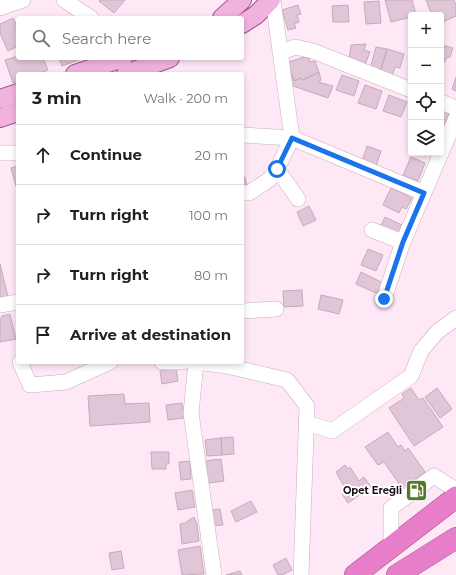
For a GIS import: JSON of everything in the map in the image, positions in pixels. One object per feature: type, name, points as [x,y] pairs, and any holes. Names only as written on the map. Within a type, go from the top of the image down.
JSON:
[{"type":"highway","points":[[355,575],[456,497]]},
{"type":"highway","points":[[397,575],[456,538]]},
{"type":"main road","points":[[224,16],[242,0]]},
{"type":"main road","points":[[244,23],[256,15],[272,0]]},
{"type":"main road","points":[[81,72],[117,60]]},
{"type":"main road","points":[[132,72],[164,60]]},
{"type":"main road","points":[[0,99],[16,94]]},
{"type":"main road","points":[[0,118],[16,113]]},
{"type":"street","points":[[0,8],[23,0]]},
{"type":"street","points":[[64,0],[88,16]]},
{"type":"street","points":[[244,193],[249,193],[270,179],[277,169],[292,138],[272,0]]},
{"type":"street","points":[[280,53],[295,47],[314,51],[408,89]]},
{"type":"street","points":[[444,103],[456,108]]},
{"type":"street","points":[[384,299],[403,242],[456,118]]},
{"type":"street","points":[[244,135],[292,138],[424,193]]},
{"type":"street","points":[[0,153],[16,153]]},
{"type":"street","points":[[277,169],[298,199]]},
{"type":"street","points":[[372,230],[403,242]]},
{"type":"street","points":[[0,305],[16,302]]},
{"type":"street","points":[[244,311],[276,309]]},
{"type":"street","points":[[307,423],[332,431],[411,376],[420,351],[437,332],[456,318]]},
{"type":"street","points":[[21,364],[30,385],[66,382],[106,364]]},
{"type":"street","points":[[197,364],[191,413],[214,575]]},
{"type":"street","points":[[212,364],[287,380],[307,406],[301,575]]},
{"type":"street","points":[[391,548],[391,508],[434,476],[456,490]]},
{"type":"building","points":[[125,0],[114,13],[99,1]]},
{"type":"building","points":[[385,0],[412,0],[415,12],[408,12],[408,18],[391,22]]},
{"type":"building","points":[[426,0],[454,0],[456,5],[456,16],[444,22],[444,12],[431,12]]},
{"type":"building","points":[[379,1],[381,23],[366,24],[364,2]]},
{"type":"building","points":[[298,5],[301,14],[297,15],[299,22],[294,24],[296,28],[288,30],[282,10]]},
{"type":"building","points":[[348,5],[349,22],[333,22],[332,6]]},
{"type":"building","points":[[13,18],[16,24],[16,47],[8,51],[0,33],[0,24]]},
{"type":"building","points":[[366,44],[364,50],[370,52],[365,65],[349,60],[351,45]]},
{"type":"building","points":[[444,46],[453,48],[450,57],[446,58],[445,62]]},
{"type":"building","points":[[376,47],[387,49],[380,72],[370,69]]},
{"type":"building","points":[[387,49],[404,54],[400,68],[395,67],[392,76],[380,72]]},
{"type":"building","points":[[308,56],[310,62],[315,61],[319,72],[303,80],[301,78],[294,81],[288,62]]},
{"type":"building","points":[[16,57],[16,60],[44,60],[48,70],[42,72],[16,72],[16,82],[13,83],[5,60]]},
{"type":"building","points":[[60,60],[78,60],[62,66]]},
{"type":"building","points":[[319,72],[321,80],[318,82],[333,86],[328,98],[290,85],[292,75],[294,81],[301,78],[303,80]]},
{"type":"building","points":[[342,75],[359,81],[354,96],[336,90]]},
{"type":"building","points":[[456,77],[456,91],[452,89]]},
{"type":"building","points":[[365,85],[382,91],[376,109],[358,103]]},
{"type":"building","points":[[389,95],[407,102],[401,117],[383,111]]},
{"type":"building","points":[[444,110],[450,112],[444,126]]},
{"type":"building","points":[[367,146],[381,151],[376,166],[362,161]]},
{"type":"building","points":[[411,157],[425,163],[418,181],[403,175]]},
{"type":"building","points":[[16,167],[16,186],[11,168]]},
{"type":"building","points":[[244,177],[245,177],[247,187],[244,187]]},
{"type":"building","points":[[391,188],[412,198],[406,209],[402,207],[399,213],[383,205]]},
{"type":"building","points":[[309,206],[316,220],[303,226],[297,212]]},
{"type":"building","points":[[385,217],[402,225],[398,236],[380,228]]},
{"type":"building","points":[[368,249],[383,255],[376,271],[361,265]]},
{"type":"building","points":[[0,264],[8,297],[0,299]]},
{"type":"building","points":[[361,272],[383,283],[378,294],[356,284]]},
{"type":"building","points":[[302,290],[303,306],[284,307],[283,291]]},
{"type":"building","points":[[321,295],[343,300],[339,314],[318,309]]},
{"type":"building","points":[[10,314],[16,339],[0,342],[0,321],[2,316]]},
{"type":"building","points":[[176,368],[178,381],[162,384],[160,371]]},
{"type":"building","points":[[411,388],[419,400],[423,398],[443,427],[414,446],[389,408],[404,398],[402,394]]},
{"type":"building","points":[[437,388],[452,409],[440,418],[425,397]]},
{"type":"building","points":[[124,394],[125,404],[149,403],[150,422],[90,426],[88,396]]},
{"type":"building","points":[[182,403],[184,418],[168,420],[166,405]]},
{"type":"building","points":[[388,432],[398,447],[401,445],[405,451],[408,448],[425,472],[402,488],[384,462],[378,465],[365,447]]},
{"type":"building","points":[[233,437],[234,454],[222,455],[221,438]]},
{"type":"building","points":[[221,438],[222,455],[207,456],[205,440]]},
{"type":"building","points":[[151,452],[169,452],[169,464],[166,464],[166,469],[152,469]]},
{"type":"building","points":[[221,459],[224,481],[208,483],[205,461]]},
{"type":"building","points":[[190,461],[191,479],[181,480],[179,462]]},
{"type":"building","points":[[345,465],[348,469],[350,467],[359,481],[364,477],[371,487],[348,503],[342,494],[346,490],[336,472]]},
{"type":"building","points":[[192,490],[195,507],[178,510],[175,493]]},
{"type":"building","points":[[251,501],[257,512],[236,522],[231,511]]},
{"type":"building","points":[[220,509],[223,525],[213,526],[211,510]]},
{"type":"building","points":[[194,517],[197,524],[199,541],[182,544],[180,524],[185,523]]},
{"type":"building","points":[[200,546],[204,574],[182,575],[178,550]]},
{"type":"building","points":[[121,551],[124,568],[112,570],[109,553]]},
{"type":"building","points":[[286,558],[292,570],[282,575],[278,575],[273,565]]},
{"type":"building","points":[[240,571],[242,575],[226,575]]},
{"type":"place","name":"Opet Ereğli","points":[[417,490]]},
{"type":"route","points":[[277,169],[292,138],[424,193],[403,242],[384,299]]}]
